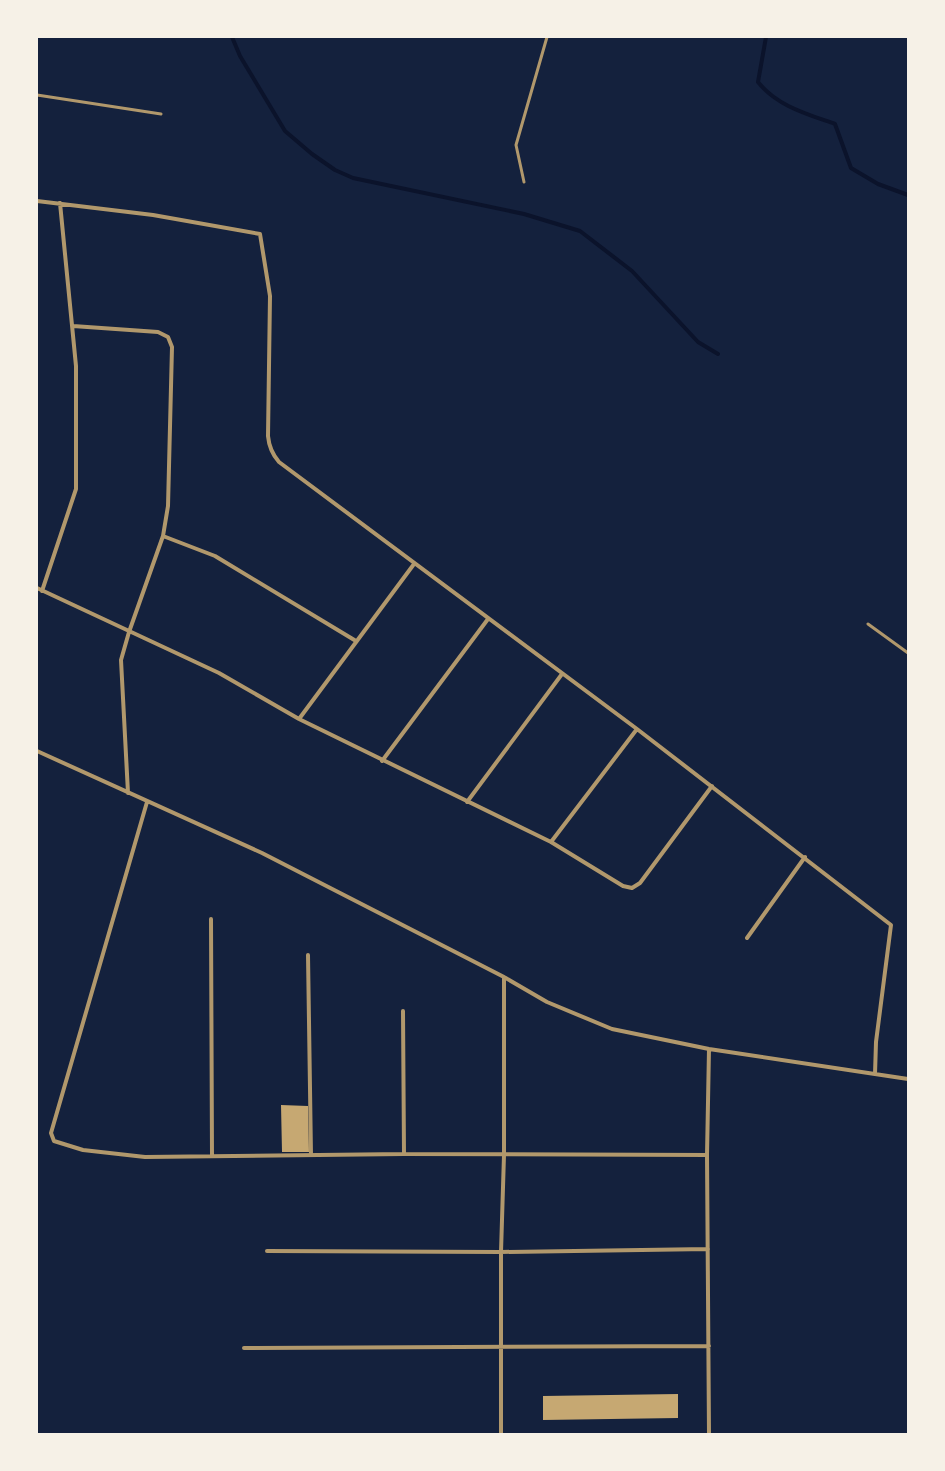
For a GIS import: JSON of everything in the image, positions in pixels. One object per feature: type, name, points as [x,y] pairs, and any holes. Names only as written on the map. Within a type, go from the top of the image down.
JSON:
[{"type":"street","points":[[37,201],[153,215],[260,234],[270,296],[268,436],[269,446],[279,462],[637,729],[805,857],[891,925],[876,1042],[875,1074]]},
{"type":"street","points":[[42,591],[76,489],[76,366],[60,203]]},
{"type":"street","points":[[73,326],[158,332],[168,337],[172,347],[168,506],[163,536],[129,632],[121,660],[128,793]]},
{"type":"street","points":[[163,536],[215,556],[356,641]]},
{"type":"street","points":[[299,719],[414,564]]},
{"type":"street","points":[[37,588],[219,673],[299,719],[382,761],[551,842],[623,886],[632,888],[640,883],[712,786]]},
{"type":"street","points":[[382,761],[488,619]]},
{"type":"street","points":[[467,802],[562,674]]},
{"type":"street","points":[[551,842],[637,729]]},
{"type":"street","points":[[37,751],[262,853],[504,977],[547,1002],[612,1029],[709,1049],[908,1080]]},
{"type":"street","points":[[148,802],[51,1133],[54,1141],[83,1150],[114,1155],[145,1157],[404,1154],[707,1155]]},
{"type":"street","points":[[747,938],[805,857]]},
{"type":"street","points":[[211,919],[212,1156]]},
{"type":"street","points":[[308,955],[311,1155]]},
{"type":"street","points":[[501,1434],[504,977]]},
{"type":"street","points":[[403,1011],[404,1154]]},
{"type":"street","points":[[709,1049],[707,1155],[709,1434]]},
{"type":"street","points":[[267,1251],[501,1252],[708,1249]]},
{"type":"street","points":[[244,1348],[708,1346]]},
{"type":"lane","points":[[524,182],[516,145],[547,37]]},
{"type":"lane","points":[[37,95],[160,114]]},
{"type":"lane","points":[[868,624],[908,653]]},
{"type":"building","points":[[281,1105],[308,1106],[309,1152],[282,1152]]},
{"type":"building","points":[[678,1394],[678,1418],[543,1420],[543,1396]]},
{"type":"waterway","points":[[232,37],[240,56],[285,131],[312,154],[335,170],[353,178],[524,214],[580,231],[632,271],[698,342],[718,354]]},
{"type":"waterway","points":[[766,37],[758,82],[783,103],[803,113],[835,124],[851,168],[878,184],[908,195]]}]
